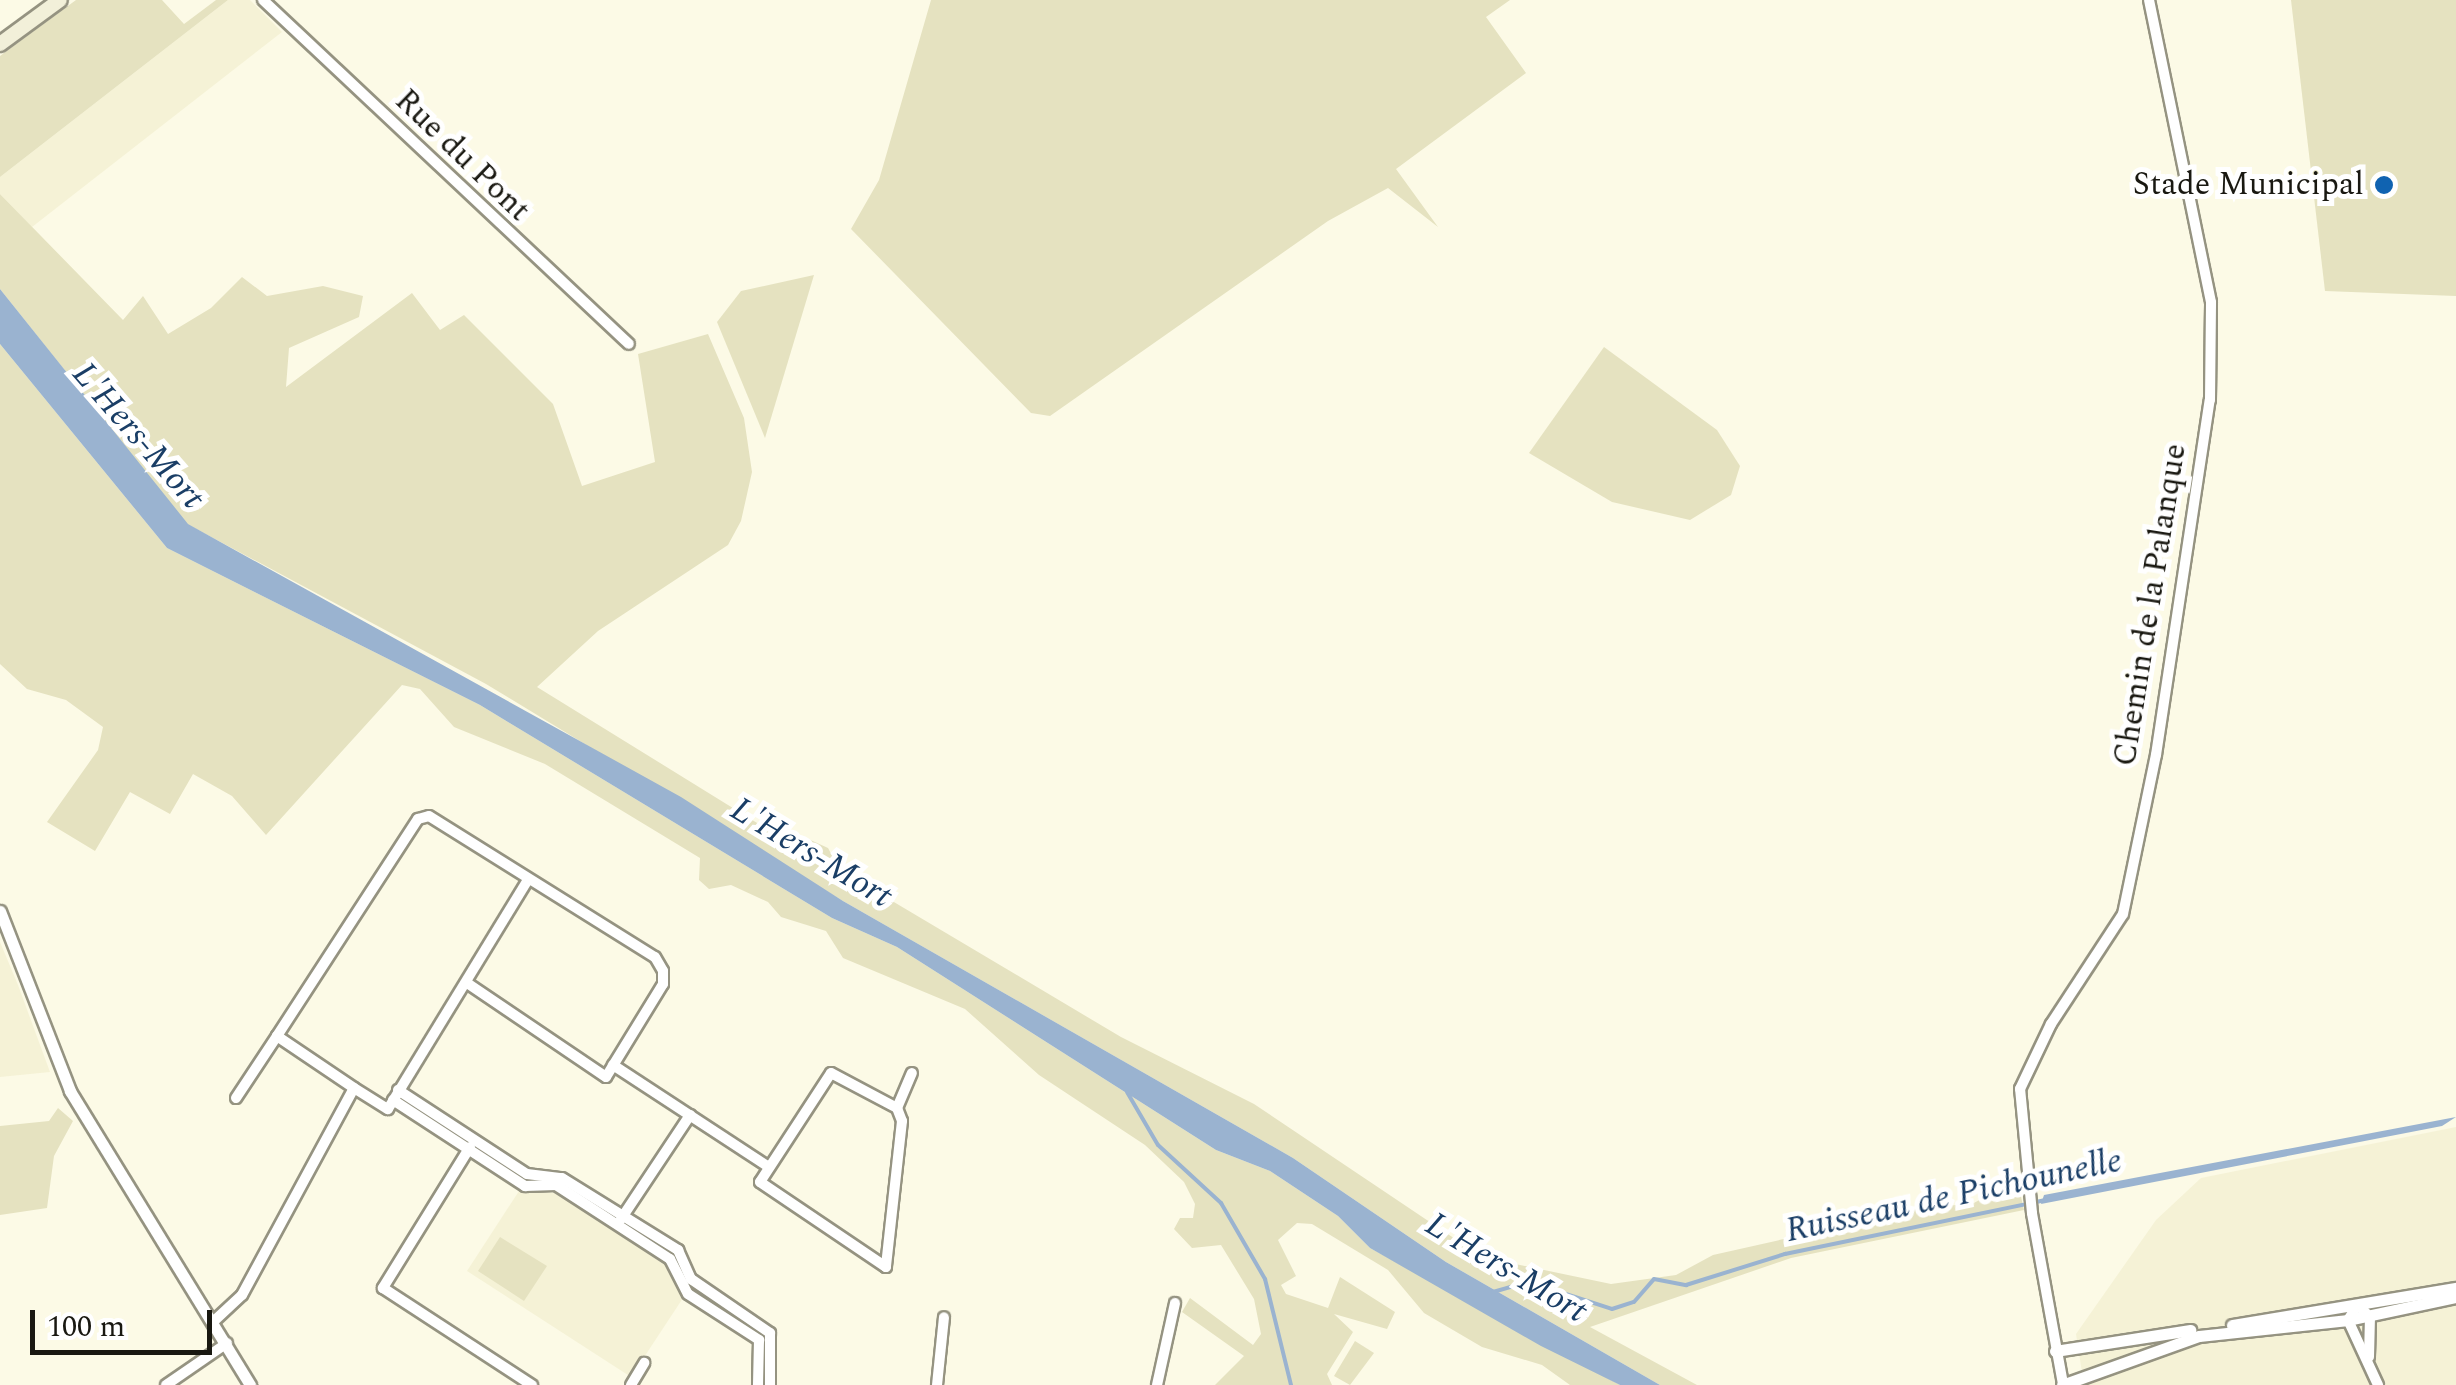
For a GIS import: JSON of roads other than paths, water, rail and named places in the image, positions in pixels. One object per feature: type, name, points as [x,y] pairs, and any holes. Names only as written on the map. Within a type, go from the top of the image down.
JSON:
[{"type":"main road","points":[[0,44],[60,0]]},
{"type":"street","name":"Rue du Pont","points":[[263,0],[628,344]]},
{"type":"street","name":"Chemin de la Palanque","points":[[2063,1385],[2032,1213],[2020,1089],[2050,1024],[2123,914],[2153,773],[2210,400],[2211,302],[2150,0]]},
{"type":"street","points":[[236,1098],[418,820],[429,816],[655,957],[663,971],[663,984],[606,1077],[467,983]]},
{"type":"street","points":[[276,1036],[388,1109],[528,880]]},
{"type":"street","points":[[0,910],[70,1091],[250,1385]]},
{"type":"street","points":[[613,1065],[768,1167]]},
{"type":"street","points":[[897,1108],[831,1073],[760,1182],[886,1267],[897,1108],[912,1073]]},
{"type":"street","points":[[214,1321],[242,1296],[354,1088]]},
{"type":"street","points":[[396,1095],[471,1144],[525,1186],[556,1185],[678,1250],[691,1279],[770,1333],[770,1385]]},
{"type":"street","points":[[621,1220],[690,1115]]},
{"type":"street","points":[[471,1144],[383,1288],[532,1385]]},
{"type":"street","points":[[621,1220],[670,1258],[688,1294],[758,1340],[758,1385]]},
{"type":"street","points":[[2056,1350],[2456,1288]]},
{"type":"street","points":[[2063,1385],[2088,1372],[2200,1336],[2348,1320],[2456,1297]]},
{"type":"street","points":[[1158,1385],[1175,1303]]},
{"type":"street","points":[[2358,1305],[2370,1316],[2369,1358]]},
{"type":"street","points":[[2348,1320],[2358,1305]]},
{"type":"street","points":[[937,1385],[944,1317]]},
{"type":"street","points":[[2348,1320],[2369,1358],[2378,1385]]},
{"type":"street","points":[[2200,1336],[2214,1328]]},
{"type":"street","points":[[166,1385],[227,1343]]},
{"type":"street","points":[[631,1385],[644,1363]]},
{"type":"water","points":[[0,289],[188,524],[681,797],[843,901],[1293,1158],[1446,1262],[1660,1385],[1620,1385],[1541,1346],[1370,1248],[1338,1216],[1270,1171],[1216,1150],[897,947],[832,918],[480,705],[167,548],[0,344]]},
{"type":"water","points":[[2456,1117],[2442,1126],[2041,1204],[2044,1195]]},
{"type":"waterway","points":[[1127,1092],[1158,1145],[1221,1203],[1265,1279],[1291,1385]]},
{"type":"waterway","name":"Ruisseau de Pichounelle","points":[[1493,1292],[1529,1282],[1612,1309],[1634,1302],[1654,1279],[1686,1285],[1785,1254],[2045,1200]]},
{"type":"place","name":"Stade Municipal","points":[[2384,185]]},
{"type":"water label","name":"L'Hers-Mort","points":[[138,436]]},
{"type":"water label","name":"L'Hers-Mort","points":[[811,853]]},
{"type":"water label","name":"L'Hers-Mort","points":[[1506,1268]]}]
